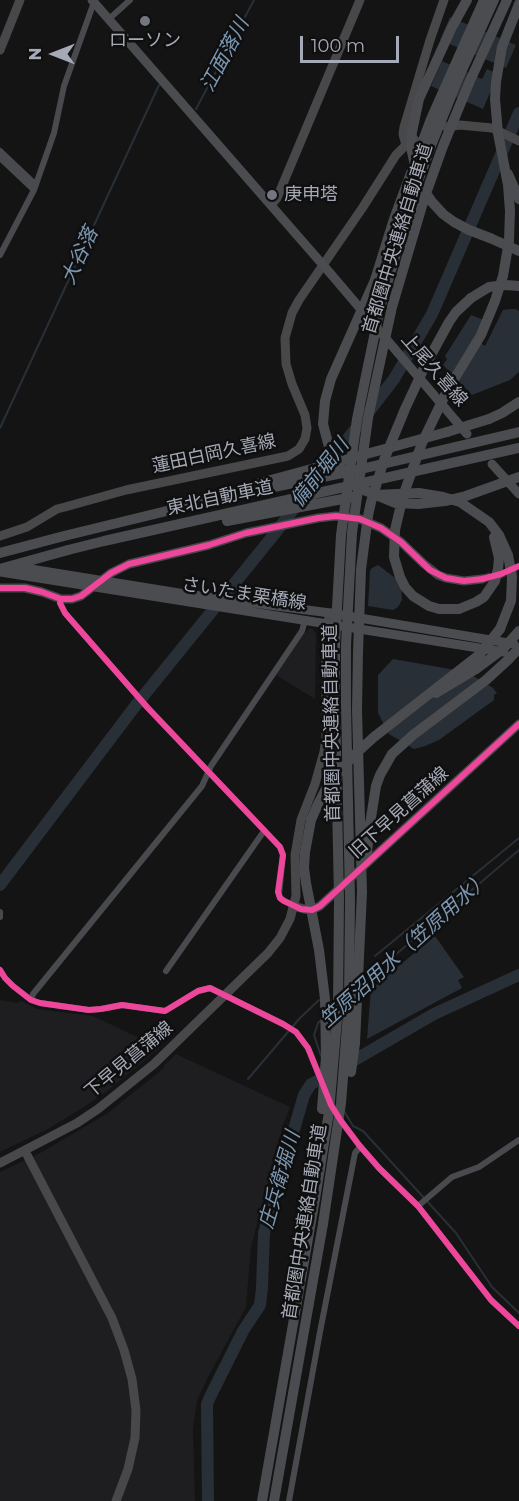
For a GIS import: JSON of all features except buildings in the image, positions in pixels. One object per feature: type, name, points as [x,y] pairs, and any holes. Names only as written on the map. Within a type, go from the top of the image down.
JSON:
[{"type":"highway","points":[[467,0],[444,44],[420,99],[414,117],[411,147],[417,175],[423,189],[443,214],[469,230],[519,252]]},
{"type":"highway","points":[[484,0],[431,119],[398,208],[375,280],[331,379],[325,402],[323,424],[328,447],[354,483],[366,491],[395,503],[418,504],[445,501],[519,477]]},
{"type":"highway","name":"首都圏中央連絡自動車道","points":[[262,1501],[329,1112],[338,1008],[339,899],[335,703],[337,589],[341,535],[357,419],[380,308],[413,195],[458,79],[494,0]]},
{"type":"highway","name":"首都圏中央連絡自動車道","points":[[274,1501],[341,1102],[350,1001],[347,634],[352,534],[368,418],[392,307],[424,199],[442,146],[507,0]]},
{"type":"highway","points":[[481,516],[494,536],[499,558],[495,580],[484,597],[459,609],[439,609],[413,596],[400,577],[394,557],[395,530],[403,495],[422,443],[447,391],[481,335],[500,289],[506,265],[510,227],[509,191],[498,133],[495,99],[502,47],[519,4]]},
{"type":"highway","points":[[505,166],[519,199]]},
{"type":"highway","points":[[322,1224],[331,1205],[340,1161],[356,1032],[362,892],[357,652],[361,569],[368,516],[384,459],[415,387],[449,322],[471,298],[489,287],[519,286]]},
{"type":"highway","points":[[220,498],[240,489],[489,419],[519,402]]},
{"type":"highway","name":"東北自動車道","points":[[0,553],[220,498],[357,470],[519,432]]},
{"type":"highway","name":"東北自動車道","points":[[0,571],[68,550],[173,525],[519,448]]},
{"type":"highway","points":[[173,525],[213,523],[362,496],[419,493],[443,496],[459,502],[489,522],[499,535],[511,566],[511,601],[500,629],[479,655],[364,745],[336,774],[311,820],[304,860],[323,980],[326,1030],[315,1199]]},
{"type":"highway","points":[[420,702],[494,657],[519,631]]},
{"type":"highway","points":[[362,892],[373,800],[380,775],[386,764],[400,746],[486,680],[519,647]]},
{"type":"main road","name":"上尾久喜線","points":[[93,1],[467,434]]},
{"type":"main road","points":[[492,464],[519,494]]},
{"type":"main road","name":"さいたま栗橋線","points":[[0,564],[185,594],[233,609],[519,654]]},
{"type":"main road","name":"さいたま栗橋線","points":[[0,571],[91,587],[204,600],[239,600],[330,613],[519,647]]},
{"type":"street","points":[[0,50],[20,0]]},
{"type":"street","points":[[109,20],[130,0]]},
{"type":"street","points":[[271,205],[277,198],[360,0]]},
{"type":"street","points":[[406,145],[404,127],[444,0]]},
{"type":"street","points":[[0,255],[35,187],[54,133],[64,86],[93,1]]},
{"type":"street","name":"蓮田白岡久喜線","points":[[0,536],[27,527],[57,509],[126,490],[288,456],[299,449],[308,428],[288,372],[285,356],[285,338],[289,321],[296,306],[396,155],[406,145],[424,135],[441,128],[460,125],[495,129],[519,141]]},
{"type":"street","points":[[0,151],[35,187]]},
{"type":"street","points":[[0,158],[35,187]]},
{"type":"street","points":[[0,588],[25,588],[61,599],[77,598],[129,564],[209,545],[246,532],[318,518],[346,517],[360,519],[391,534],[438,575],[464,581],[482,579]]},
{"type":"street","points":[[61,599],[60,603],[65,613],[147,707],[280,848],[283,852],[278,892],[280,898],[294,906]]},
{"type":"street","name":"下早見菖蒲線","points":[[0,1163],[77,1123],[154,1064],[274,945],[290,919],[296,896],[298,829],[323,759],[325,745],[327,623],[330,613]]},
{"type":"street","points":[[31,1000],[33,994],[202,786],[208,772],[302,631],[305,620]]},
{"type":"street","name":"旧下早見菖蒲線","points":[[294,906],[304,909],[316,908],[519,724]]},
{"type":"street","points":[[166,970],[264,831]]},
{"type":"street","points":[[0,970],[13,986],[31,1000],[88,1010],[101,1010],[122,1005],[160,1011],[169,1009],[206,987],[296,1032],[308,1048],[331,1105],[340,1121],[360,1147],[418,1206],[491,1300],[519,1326]]},
{"type":"street","points":[[418,1206],[452,1177],[480,1167],[519,1140]]},
{"type":"street","points":[[289,1501],[355,1153],[360,1147]]},
{"type":"street","points":[[25,1150],[112,1318],[132,1379],[136,1410],[135,1438],[128,1468],[116,1501]]},
{"type":"street","points":[[512,1321],[519,1316]]},
{"type":"shaded area","points":[[450,17],[516,45],[506,68],[440,40]]},
{"type":"shaded area","points":[[442,61],[482,79],[487,69],[498,74],[483,109],[431,86]]},
{"type":"shaded area","points":[[516,309],[519,311],[519,372],[510,380],[472,395],[443,365],[447,359],[445,356],[471,315],[484,320],[474,339],[485,346],[503,310]]},
{"type":"shaded area","points":[[378,565],[401,584],[402,600],[393,610],[368,606],[370,571]]},
{"type":"shaded area","points":[[312,628],[316,634],[315,699],[276,675],[304,634]]},
{"type":"shaded area","points":[[393,659],[467,672],[493,688],[497,693],[494,695],[494,700],[439,740],[414,749],[389,734],[378,713],[378,675]]},
{"type":"shaded area","points":[[435,936],[464,977],[458,980],[462,988],[367,1039],[371,989]]},
{"type":"shaded area","points":[[0,1000],[17,1003],[21,1001],[37,1009],[93,1016],[158,1049],[84,1107],[48,1129],[0,1152]]},
{"type":"shaded area","points":[[176,1054],[290,1107],[283,1125],[251,1247],[246,1307],[197,1401],[193,1429],[195,1501],[0,1501],[0,1172],[42,1152],[108,1113],[164,1068]]},
{"type":"waterway","name":"江面落川","points":[[196,109],[254,0]]},
{"type":"waterway","name":"大谷落","points":[[0,428],[159,85]]},
{"type":"waterway","name":"備前堀川","points":[[0,885],[136,705],[272,537],[394,379],[432,314],[519,113]]},
{"type":"waterway","points":[[375,956],[519,838]]},
{"type":"waterway","name":"笠原沼用水（笠原用水）","points":[[361,984],[519,850]]},
{"type":"waterway","name":"庄兵衛堀川","points":[[346,1065],[434,1014],[519,975]]},
{"type":"waterway","points":[[248,1079],[299,1019],[319,1000]]},
{"type":"waterway","name":"笠原沼用水（笠原用水）","points":[[321,1020],[314,1035],[321,1056]]},
{"type":"waterway","name":"庄兵衛堀川","points":[[208,1501],[207,1404],[243,1331],[260,1305],[264,1233],[304,1095],[311,1084],[331,1074]]},
{"type":"waterway","name":"笠原沼用水（笠原用水）","points":[[344,1111],[353,1126],[363,1131],[456,1233],[492,1287],[519,1313]]},
{"type":"tunnel","points":[[482,579],[519,566]]},
{"type":"cycle path","points":[[0,588],[25,588],[61,599],[72,599],[81,596],[111,573],[129,564],[209,545],[246,533],[336,516],[360,519],[381,528],[401,542],[430,570],[446,578],[464,581],[482,579],[519,566]]},
{"type":"cycle path","points":[[61,599],[60,603],[65,613],[147,707],[280,847],[283,855],[278,892],[280,898],[301,909],[312,910],[320,906],[519,724]]},
{"type":"cycle path","points":[[0,970],[13,986],[31,1000],[89,1010],[122,1005],[165,1011],[198,991],[210,988],[296,1032],[308,1048],[331,1105],[359,1145],[418,1206],[491,1300],[519,1326]]},
{"type":"place","name":"ローソン","points":[[145,21]]},
{"type":"place","name":"庚申塔","points":[[272,195]]}]
